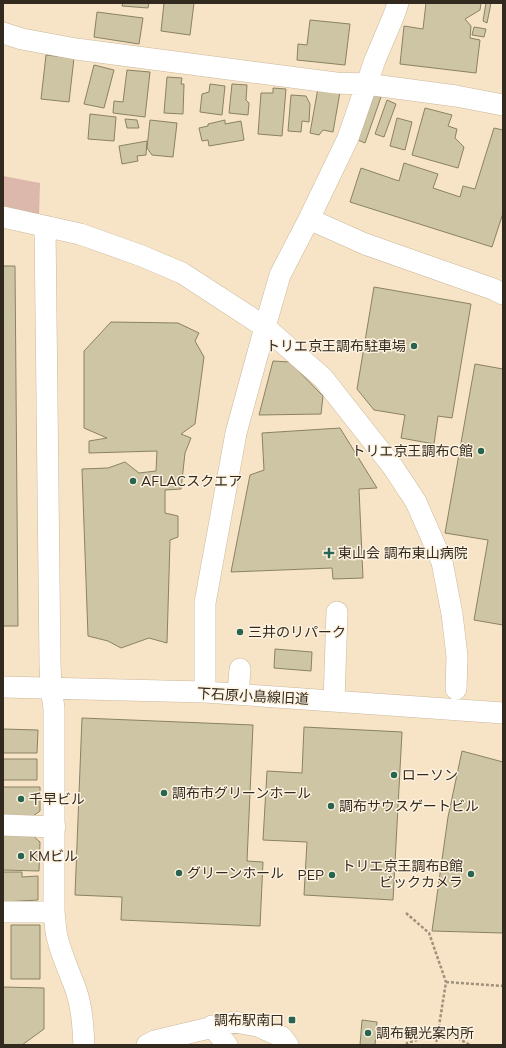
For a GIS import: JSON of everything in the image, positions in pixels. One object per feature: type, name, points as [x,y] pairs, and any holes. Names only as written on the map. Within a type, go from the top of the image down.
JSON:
[{"type":"street","points":[[205,692],[204,603],[236,433],[265,327],[280,275],[348,138],[366,84],[398,3]]},
{"type":"street","points":[[3,33],[22,39],[76,49],[336,83],[366,84],[456,96],[503,105]]},
{"type":"street","points":[[3,217],[80,234],[142,256],[182,273],[265,327],[323,378],[393,468],[416,502],[442,562],[452,614],[457,656],[456,690]]},
{"type":"street","points":[[309,219],[365,244],[493,289],[503,294]]},
{"type":"street","points":[[45,226],[50,663],[51,688],[54,708],[54,912],[56,931],[61,950],[76,990],[80,1007],[83,1024],[84,1045]]},
{"type":"street","points":[[334,701],[337,612]]},
{"type":"street","points":[[238,694],[240,669]]},
{"type":"street","name":"下石原小島線旧道","points":[[3,688],[205,692],[503,712]]},
{"type":"street","points":[[3,825],[55,827]]},
{"type":"street","points":[[3,912],[54,912]]},
{"type":"street","points":[[146,1045],[155,1041],[176,1040],[212,1026],[234,1022],[258,1026],[282,1037],[288,1045]]},
{"type":"street","points":[[212,1026],[228,1045]]},
{"type":"path","points":[[406,913],[429,933],[446,982],[436,1045]]},
{"type":"path","points":[[446,982],[503,986]]},
{"type":"path","points":[[407,1045],[407,1043],[437,1034],[452,1035],[470,1045]]},
{"type":"shaded area","points":[[3,176],[40,183],[39,215],[3,208]]},
{"type":"building","points":[[123,3],[149,3],[148,8],[122,6]]},
{"type":"building","points":[[164,3],[194,3],[190,35],[161,31]]},
{"type":"building","points":[[426,3],[481,3],[480,10],[465,19],[471,26],[470,38],[480,40],[476,73],[400,64],[404,26],[423,29]]},
{"type":"building","points":[[486,3],[491,3],[487,23],[483,21]]},
{"type":"building","points":[[97,12],[143,18],[139,44],[94,37]]},
{"type":"building","points":[[310,20],[350,24],[345,65],[297,60],[298,44],[307,45]]},
{"type":"building","points":[[474,27],[486,29],[484,37],[472,35]]},
{"type":"building","points":[[46,55],[74,58],[69,102],[41,99]]},
{"type":"building","points":[[94,65],[114,70],[104,108],[84,104]]},
{"type":"building","points":[[127,70],[150,72],[145,117],[113,113],[114,101],[123,102]]},
{"type":"building","points":[[167,77],[182,78],[181,84],[184,84],[183,114],[164,113]]},
{"type":"building","points":[[210,84],[225,86],[222,115],[200,112],[202,94],[209,92]]},
{"type":"building","points":[[232,84],[247,85],[246,100],[249,103],[248,115],[229,113]]},
{"type":"building","points":[[273,88],[286,89],[282,136],[258,134],[261,93],[273,93]]},
{"type":"building","points":[[318,88],[340,92],[333,132],[323,130],[319,135],[310,133]]},
{"type":"building","points":[[291,95],[306,96],[310,104],[309,122],[302,121],[301,132],[288,131]]},
{"type":"building","points":[[374,95],[381,97],[365,143],[358,140]]},
{"type":"building","points":[[387,100],[396,104],[384,137],[375,134]]},
{"type":"building","points":[[425,108],[452,115],[448,126],[457,129],[455,138],[464,147],[458,168],[412,155]]},
{"type":"building","points":[[90,114],[116,117],[114,141],[88,139]]},
{"type":"building","points":[[397,118],[412,122],[405,150],[390,146]]},
{"type":"building","points":[[125,119],[137,120],[139,128],[127,128]]},
{"type":"building","points":[[150,120],[177,123],[173,157],[152,155],[147,148]]},
{"type":"building","points":[[225,120],[225,124],[241,121],[244,140],[209,146],[208,140],[202,141],[199,128]]},
{"type":"building","points":[[494,128],[503,130],[503,213],[492,247],[350,202],[361,168],[399,181],[404,163],[438,174],[433,188],[460,197],[463,186],[475,189]]},
{"type":"building","points":[[147,141],[146,155],[137,156],[138,161],[122,164],[119,146]]},
{"type":"building","points":[[3,266],[15,266],[18,626],[3,626]]},
{"type":"building","name":"トリエ京王調布駐車場","points":[[374,287],[471,304],[452,418],[438,416],[434,444],[401,438],[405,415],[374,410],[357,389]]},
{"type":"building","name":"AFLACスクエア","points":[[111,322],[178,323],[199,333],[195,341],[204,357],[195,424],[181,434],[191,438],[185,453],[181,489],[165,490],[165,513],[178,516],[178,537],[170,540],[167,643],[149,638],[121,648],[108,641],[88,636],[82,469],[108,468],[125,462],[139,473],[156,471],[157,451],[89,453],[89,441],[107,438],[84,428],[84,351]]},
{"type":"building","points":[[273,361],[290,362],[323,396],[321,414],[259,415]]},
{"type":"building","name":"トリエ京王調布C館","points":[[475,364],[503,369],[503,625],[474,620],[488,540],[445,533]]},
{"type":"building","points":[[340,428],[377,488],[359,489],[363,578],[333,579],[332,568],[231,572],[250,475],[264,470],[262,433]]},
{"type":"building","points":[[275,649],[312,652],[311,671],[274,668]]},
{"type":"building","name":"調布市グリーンホール","points":[[82,718],[253,725],[247,861],[263,862],[260,926],[121,920],[122,897],[75,895]]},
{"type":"building","name":"調布サウスゲートビル","points":[[304,727],[402,732],[393,900],[304,895],[307,842],[263,840],[267,771],[302,773]]},
{"type":"building","points":[[3,729],[38,730],[37,753],[3,753]]},
{"type":"building","name":"トリエ京王調布B館 ビックカメラ","points":[[462,751],[503,762],[503,933],[432,931],[448,817]]},
{"type":"building","points":[[3,759],[37,759],[37,780],[3,780]]},
{"type":"building","name":"千早ビル","points":[[3,787],[40,787],[40,811],[33,816],[3,816]]},
{"type":"building","name":"KMビル","points":[[3,831],[30,833],[40,842],[39,871],[3,870]]},
{"type":"building","points":[[3,872],[22,872],[22,877],[38,876],[38,900],[3,902]]},
{"type":"building","points":[[11,925],[40,925],[40,979],[11,979]]},
{"type":"building","points":[[3,987],[44,988],[44,1029],[22,1045],[3,1045]]},
{"type":"building","name":"調布観光案内所","points":[[362,1020],[377,1022],[375,1045],[360,1045]]},
{"type":"place","name":"トリエ京王調布駐車場","points":[[414,346]]},
{"type":"place","name":"トリエ京王調布C館","points":[[481,451]]},
{"type":"place","name":"AFLACスクエア","points":[[133,481]]},
{"type":"place","name":"東山会 調布東山病院","points":[[329,553]]},
{"type":"place","name":"三井のリパーク","points":[[240,632]]},
{"type":"place","name":"ローソン","points":[[394,775]]},
{"type":"place","name":"調布市グリーンホール","points":[[164,793]]},
{"type":"place","name":"千早ビル","points":[[21,799]]},
{"type":"place","name":"調布サウスゲートビル","points":[[331,806]]},
{"type":"place","name":"KMビル","points":[[21,856]]},
{"type":"place","name":"グリーンホール","points":[[179,873]]},
{"type":"place","name":"トリエ京王調布B館 ビックカメラ","points":[[471,874]]},
{"type":"place","name":"PEP","points":[[332,875]]},
{"type":"place","name":"調布駅南口","points":[[292,1020]]},
{"type":"place","name":"調布観光案内所","points":[[368,1033]]}]
